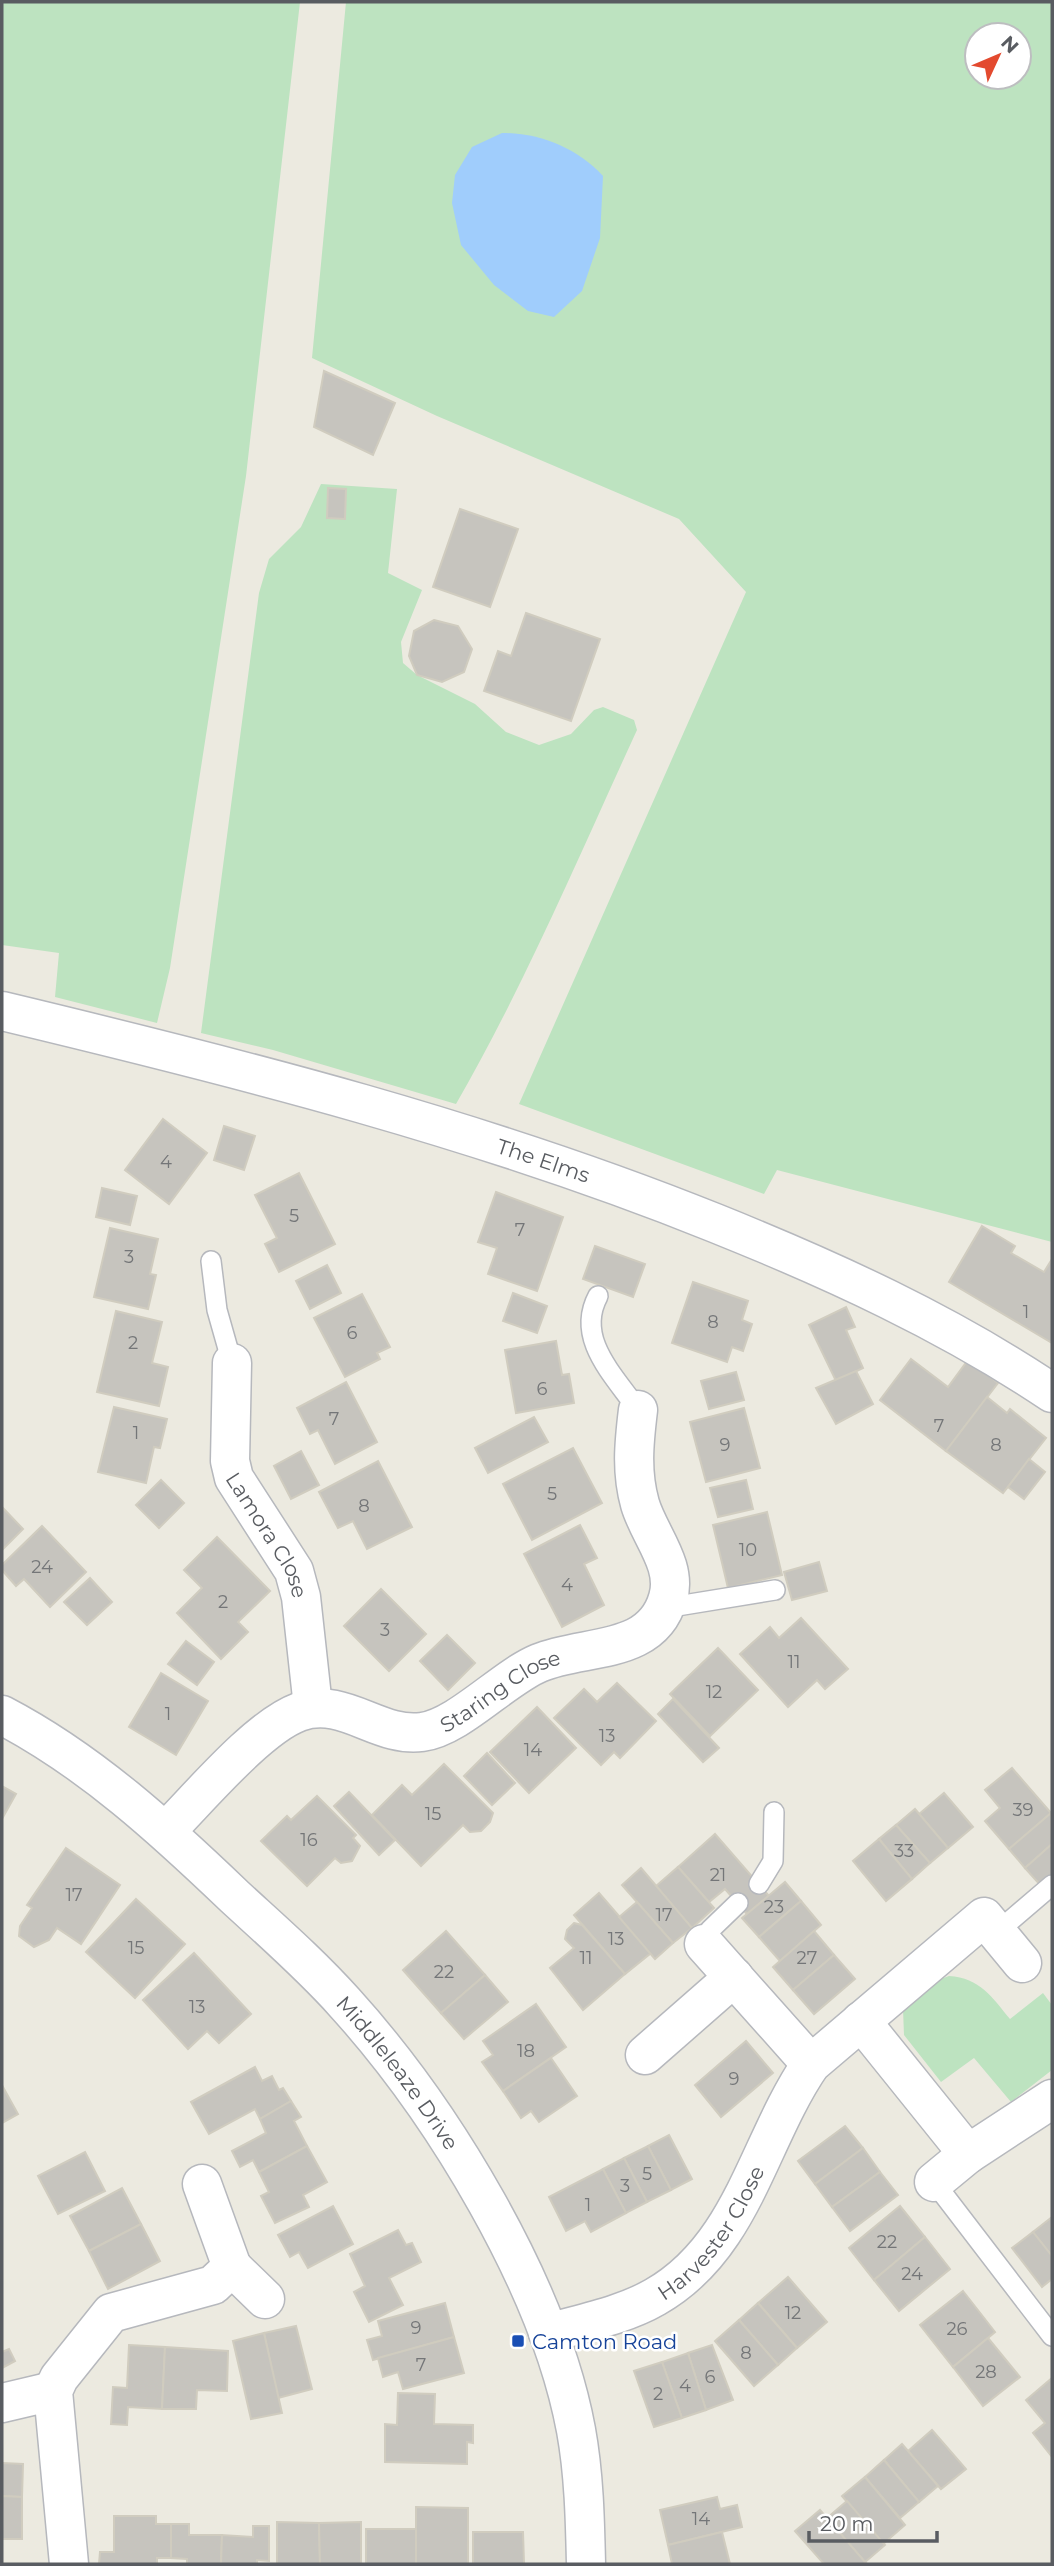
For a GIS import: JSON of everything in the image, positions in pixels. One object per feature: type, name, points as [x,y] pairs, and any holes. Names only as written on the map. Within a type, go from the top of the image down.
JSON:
[{"type":"street","name":"The Elms","points":[[2,1011],[334,1094],[530,1154],[676,1207],[824,1268],[956,1336],[1052,1393]]},
{"type":"street","name":"Lamora Close","points":[[232,1363],[233,1422],[230,1461],[234,1479],[294,1572],[301,1597],[313,1707]]},
{"type":"street","points":[[638,1410],[632,1460],[640,1506],[671,1579],[665,1608]]},
{"type":"street","name":"Staring Close","points":[[313,1707],[328,1707],[393,1729],[420,1733],[443,1725],[541,1662],[625,1643],[642,1635],[655,1626],[665,1608]]},
{"type":"street","points":[[166,1831],[250,1748],[295,1713],[313,1707]]},
{"type":"street","name":"Middleleaze Drive","points":[[2,1715],[88,1769],[166,1831],[335,1992],[382,2046],[458,2154],[493,2218],[548,2333],[563,2378],[582,2464],[586,2564]]},
{"type":"street","name":"Harvester Close","points":[[548,2333],[656,2297],[701,2261],[731,2221],[796,2086],[811,2064],[984,1917],[996,1932]]},
{"type":"street","points":[[996,1932],[1022,1963]]},
{"type":"street","points":[[704,1944],[811,2064]]},
{"type":"street","points":[[645,2054],[734,1977]]},
{"type":"street","points":[[861,2021],[968,2154]]},
{"type":"street","points":[[934,2182],[968,2154],[1052,2099]]},
{"type":"street","points":[[202,2184],[232,2267],[265,2299]]},
{"type":"street","points":[[69,2564],[52,2391],[80,2349],[111,2313],[213,2285],[232,2267]]},
{"type":"street","points":[[2,2403],[52,2391]]},
{"type":"lane","points":[[211,1261],[217,1310],[232,1363]]},
{"type":"lane","points":[[598,1296],[590,1312],[592,1339],[638,1410]]},
{"type":"lane","points":[[665,1608],[775,1590]]},
{"type":"lane","points":[[759,1884],[772,1861],[774,1812]]},
{"type":"lane","points":[[996,1932],[1052,1885]]},
{"type":"lane","points":[[704,1944],[710,1930],[738,1903]]},
{"type":"lane","points":[[934,2182],[1052,2336]]},
{"type":"green space","points":[[2,2],[300,2],[246,476],[170,968],[157,1023],[55,997],[59,953],[2,945]]},
{"type":"green space","points":[[346,2],[1052,2],[1052,1242],[777,1170],[764,1194],[519,1104],[746,592],[679,519],[437,416],[312,358]]},
{"type":"green space","points":[[321,484],[397,489],[388,573],[422,590],[401,642],[403,663],[417,675],[475,704],[506,732],[539,745],[571,734],[594,710],[603,707],[634,720],[637,730],[528,966],[456,1104],[273,1050],[201,1033],[259,593],[269,559],[301,527]]},
{"type":"green space","points":[[949,1976],[969,1980],[977,1985],[991,1996],[1010,2019],[1043,1993],[1052,2005],[1052,2070],[1011,2102],[974,2058],[941,2082],[904,2035],[903,2009],[938,1980]]},
{"type":"water","points":[[502,133],[530,136],[557,144],[582,157],[603,176],[600,238],[582,291],[554,317],[528,311],[494,285],[461,245],[452,203],[455,175],[472,147]]},
{"type":"building","points":[[324,371],[395,403],[373,455],[314,427]]},
{"type":"building","points":[[328,488],[346,489],[345,519],[327,518]]},
{"type":"building","points":[[460,509],[518,529],[490,607],[433,587]]},
{"type":"building","points":[[526,613],[600,639],[571,721],[484,691],[498,651],[511,656]]},
{"type":"building","points":[[434,620],[458,626],[472,649],[464,672],[442,682],[417,675],[409,656],[414,631]]},
{"type":"building","points":[[163,1119],[207,1153],[169,1204],[125,1170]]},
{"type":"building","points":[[224,1126],[255,1136],[244,1170],[214,1160]]},
{"type":"building","points":[[299,1173],[335,1244],[279,1272],[265,1244],[277,1238],[255,1195]]},
{"type":"building","points":[[102,1188],[137,1196],[130,1225],[96,1217]]},
{"type":"building","points":[[496,1192],[563,1217],[537,1291],[488,1274],[497,1248],[478,1242]]},
{"type":"building","points":[[982,1226],[1015,1246],[1011,1253],[1044,1272],[1052,1259],[1052,1343],[949,1282]]},
{"type":"building","points":[[110,1228],[158,1239],[150,1274],[156,1275],[148,1309],[94,1297]]},
{"type":"building","points":[[595,1246],[645,1264],[633,1297],[583,1279]]},
{"type":"building","points":[[327,1265],[341,1293],[310,1309],[296,1281]]},
{"type":"building","points":[[693,1282],[748,1301],[742,1320],[752,1324],[743,1351],[732,1347],[727,1362],[672,1343]]},
{"type":"building","points":[[513,1293],[547,1306],[537,1333],[503,1321]]},
{"type":"building","points":[[362,1294],[390,1347],[377,1353],[380,1359],[345,1377],[314,1318]]},
{"type":"building","points":[[846,1307],[855,1327],[846,1330],[863,1368],[836,1381],[809,1325]]},
{"type":"building","points":[[116,1311],[162,1322],[152,1363],[168,1367],[159,1406],[97,1392]]},
{"type":"building","points":[[556,1341],[562,1375],[569,1374],[574,1403],[516,1413],[505,1350]]},
{"type":"building","points":[[911,1359],[948,1387],[968,1360],[998,1383],[946,1451],[880,1400]]},
{"type":"building","points":[[856,1371],[873,1404],[836,1424],[816,1388]]},
{"type":"building","points":[[736,1372],[744,1400],[709,1409],[701,1381]]},
{"type":"building","points":[[346,1382],[377,1442],[335,1464],[318,1430],[310,1434],[297,1408]]},
{"type":"building","points":[[987,1397],[1007,1413],[1010,1409],[1046,1438],[1003,1493],[946,1451]]},
{"type":"building","points":[[114,1407],[167,1419],[160,1448],[154,1447],[146,1483],[98,1472]]},
{"type":"building","points":[[744,1408],[760,1468],[706,1482],[690,1422]]},
{"type":"building","points":[[534,1417],[548,1442],[488,1473],[475,1448]]},
{"type":"building","points":[[573,1448],[602,1503],[532,1540],[503,1484]]},
{"type":"building","points":[[301,1451],[319,1485],[291,1499],[274,1466]]},
{"type":"building","points":[[1029,1459],[1045,1472],[1024,1499],[1008,1487]]},
{"type":"building","points":[[378,1461],[412,1527],[367,1549],[353,1521],[338,1528],[319,1492]]},
{"type":"building","points":[[161,1480],[184,1503],[159,1528],[136,1505]]},
{"type":"building","points":[[746,1480],[753,1509],[718,1517],[710,1488]]},
{"type":"building","points":[[2,1507],[23,1529],[2,1550]]},
{"type":"building","points":[[767,1512],[782,1575],[728,1588],[713,1525]]},
{"type":"building","points":[[580,1525],[597,1558],[584,1564],[604,1605],[562,1627],[524,1554]]},
{"type":"building","points":[[42,1526],[86,1572],[50,1607],[24,1579],[16,1586],[2,1570],[2,1565]]},
{"type":"building","points":[[217,1537],[270,1591],[238,1622],[248,1632],[221,1659],[177,1613],[202,1588],[184,1570]]},
{"type":"building","points":[[819,1562],[827,1591],[792,1600],[784,1572]]},
{"type":"building","points":[[90,1578],[112,1602],[87,1625],[64,1602]]},
{"type":"building","points":[[381,1589],[426,1634],[389,1671],[344,1626]]},
{"type":"building","points":[[801,1618],[848,1669],[825,1689],[817,1680],[788,1707],[740,1654],[770,1627],[779,1638]]},
{"type":"building","points":[[447,1635],[475,1663],[448,1690],[420,1661]]},
{"type":"building","points":[[186,1641],[214,1662],[197,1685],[168,1664]]},
{"type":"building","points":[[718,1648],[758,1690],[710,1736],[670,1694]]},
{"type":"building","points":[[161,1673],[208,1701],[176,1755],[129,1727]]},
{"type":"building","points":[[617,1683],[656,1721],[620,1758],[614,1752],[601,1765],[554,1718],[584,1689],[597,1702]]},
{"type":"building","points":[[673,1699],[719,1748],[703,1762],[658,1714]]},
{"type":"building","points":[[537,1707],[576,1748],[529,1793],[490,1752]]},
{"type":"building","points":[[487,1753],[515,1783],[492,1805],[464,1776]]},
{"type":"building","points":[[444,1764],[493,1813],[490,1822],[481,1831],[470,1832],[463,1825],[421,1866],[372,1815],[402,1785],[412,1795]]},
{"type":"building","points":[[1012,1768],[1051,1813],[1009,1849],[985,1821],[1000,1808],[985,1790]]},
{"type":"building","points":[[2,1786],[16,1794],[2,1819]]},
{"type":"building","points":[[349,1792],[395,1840],[379,1855],[334,1806]]},
{"type":"building","points":[[944,1793],[973,1827],[948,1848],[919,1814]]},
{"type":"building","points":[[317,1796],[356,1835],[353,1838],[360,1846],[352,1861],[341,1863],[335,1858],[307,1886],[261,1841],[287,1816],[291,1820]]},
{"type":"building","points":[[915,1809],[948,1848],[930,1863],[896,1825]]},
{"type":"building","points":[[1051,1813],[1052,1844],[1025,1868],[1009,1849]]},
{"type":"building","points":[[896,1825],[930,1863],[912,1879],[879,1839]]},
{"type":"building","points":[[715,1834],[769,1896],[747,1914],[725,1889],[709,1902],[678,1867]]},
{"type":"building","points":[[879,1839],[912,1879],[886,1901],[853,1861]]},
{"type":"building","points":[[1052,1844],[1052,1880],[1043,1888],[1025,1868]]},
{"type":"building","points":[[66,1848],[120,1885],[81,1944],[57,1928],[49,1940],[34,1947],[19,1936],[20,1926],[32,1908],[27,1905]]},
{"type":"building","points":[[678,1867],[714,1908],[692,1928],[656,1886]]},
{"type":"building","points":[[641,1868],[692,1928],[673,1943],[622,1885]]},
{"type":"building","points":[[785,1882],[801,1901],[759,1937],[742,1918]]},
{"type":"building","points":[[599,1893],[651,1953],[625,1974],[574,1915]]},
{"type":"building","points":[[136,1899],[185,1944],[135,1998],[86,1952]]},
{"type":"building","points":[[801,1901],[821,1925],[780,1961],[759,1937]]},
{"type":"building","points":[[637,1902],[673,1943],[655,1959],[619,1917]]},
{"type":"building","points":[[574,1923],[582,1925],[625,1974],[583,2010],[550,1968],[574,1948],[565,1939],[567,1930]]},
{"type":"building","points":[[446,1931],[485,1975],[441,2013],[403,1970]]},
{"type":"building","points":[[814,1931],[834,1955],[793,1990],[773,1967]]},
{"type":"building","points":[[194,1953],[251,2014],[219,2043],[207,2031],[188,2049],[143,2000]]},
{"type":"building","points":[[834,1955],[855,1979],[814,2014],[793,1990]]},
{"type":"building","points":[[485,1975],[508,2002],[464,2039],[441,2013]]},
{"type":"building","points":[[536,2004],[566,2047],[503,2091],[482,2062],[493,2055],[483,2041]]},
{"type":"building","points":[[746,2041],[773,2073],[721,2117],[695,2085]]},
{"type":"building","points":[[551,2058],[577,2096],[539,2122],[531,2111],[521,2118],[503,2091]]},
{"type":"building","points":[[255,2067],[262,2081],[272,2076],[279,2090],[283,2088],[291,2101],[260,2119],[255,2109],[209,2134],[191,2102]]},
{"type":"building","points":[[2,2088],[18,2114],[2,2123]]},
{"type":"building","points":[[291,2101],[301,2117],[294,2121],[307,2146],[259,2172],[253,2160],[240,2167],[232,2151],[266,2133],[260,2119]]},
{"type":"building","points":[[845,2126],[863,2148],[815,2184],[798,2161]]},
{"type":"building","points":[[669,2135],[692,2179],[671,2190],[648,2146]]},
{"type":"building","points":[[307,2146],[327,2182],[303,2195],[309,2207],[275,2223],[261,2196],[269,2192],[259,2172]]},
{"type":"building","points":[[648,2146],[671,2190],[647,2202],[624,2158]]},
{"type":"building","points":[[863,2148],[880,2172],[832,2207],[815,2184]]},
{"type":"building","points":[[85,2152],[105,2191],[58,2214],[38,2176]]},
{"type":"building","points":[[624,2158],[647,2202],[626,2213],[603,2169]]},
{"type":"building","points":[[603,2169],[626,2213],[591,2232],[585,2221],[566,2231],[549,2197]]},
{"type":"building","points":[[880,2172],[898,2195],[850,2231],[832,2207]]},
{"type":"building","points":[[122,2188],[141,2224],[89,2251],[70,2216]]},
{"type":"building","points":[[333,2206],[353,2244],[308,2268],[299,2252],[290,2257],[278,2235]]},
{"type":"building","points":[[900,2206],[925,2237],[874,2280],[849,2248]]},
{"type":"building","points":[[1052,2217],[1052,2256],[1033,2232]]},
{"type":"building","points":[[141,2224],[160,2261],[108,2289],[89,2251]]},
{"type":"building","points":[[398,2230],[406,2245],[412,2243],[421,2262],[389,2278],[403,2305],[369,2322],[354,2292],[365,2286],[350,2254]]},
{"type":"building","points":[[1033,2232],[1052,2256],[1052,2279],[1042,2287],[1012,2248]]},
{"type":"building","points":[[925,2237],[950,2269],[899,2311],[874,2280]]},
{"type":"building","points":[[788,2277],[827,2322],[797,2348],[758,2303]]},
{"type":"building","points":[[963,2291],[995,2332],[953,2367],[920,2325]]},
{"type":"building","points":[[445,2303],[454,2337],[373,2360],[367,2340],[382,2336],[378,2321]]},
{"type":"building","points":[[758,2303],[797,2348],[778,2365],[739,2320]]},
{"type":"building","points":[[739,2320],[778,2365],[754,2386],[715,2341]]},
{"type":"building","points":[[296,2326],[312,2389],[278,2398],[264,2333]]},
{"type":"building","points":[[264,2333],[282,2413],[251,2419],[233,2341]]},
{"type":"building","points":[[454,2337],[464,2373],[403,2389],[398,2372],[383,2377],[378,2358]]},
{"type":"building","points":[[988,2338],[1020,2377],[983,2406],[953,2367]]},
{"type":"building","points":[[129,2345],[165,2347],[162,2409],[128,2407],[127,2425],[111,2424],[113,2387],[127,2388]]},
{"type":"building","points":[[712,2345],[733,2400],[706,2410],[688,2353]]},
{"type":"building","points":[[165,2347],[228,2351],[227,2391],[197,2390],[196,2409],[162,2409]]},
{"type":"building","points":[[9,2349],[15,2361],[2,2368],[2,2352]]},
{"type":"building","points":[[688,2353],[706,2410],[682,2418],[662,2362]]},
{"type":"building","points":[[662,2362],[682,2418],[654,2427],[634,2371]]},
{"type":"building","points":[[1052,2378],[1052,2457],[1033,2433],[1045,2423],[1026,2400]]},
{"type":"building","points":[[398,2393],[435,2394],[434,2424],[473,2425],[473,2443],[467,2442],[467,2464],[385,2462],[385,2424],[397,2425]]},
{"type":"building","points":[[932,2430],[966,2469],[941,2489],[908,2451]]},
{"type":"building","points":[[902,2444],[938,2486],[919,2502],[884,2460]]},
{"type":"building","points":[[884,2460],[919,2502],[900,2518],[865,2477]]},
{"type":"building","points":[[2,2463],[23,2464],[22,2497],[2,2496]]},
{"type":"building","points":[[865,2477],[905,2525],[883,2544],[842,2496]]},
{"type":"building","points":[[2,2496],[22,2497],[22,2539],[2,2539]]},
{"type":"building","points":[[717,2497],[720,2509],[737,2505],[742,2527],[668,2545],[660,2510]]},
{"type":"building","points":[[847,2501],[885,2545],[865,2562],[827,2518]]},
{"type":"building","points":[[416,2507],[468,2508],[468,2564],[416,2564]]},
{"type":"building","points":[[820,2510],[867,2564],[824,2564],[795,2531]]},
{"type":"building","points":[[114,2516],[156,2516],[156,2524],[171,2524],[171,2558],[157,2558],[157,2564],[99,2564],[100,2552],[114,2552]]},
{"type":"building","points":[[277,2522],[319,2523],[320,2564],[277,2564]]},
{"type":"building","points":[[361,2522],[361,2564],[320,2564],[319,2523]]},
{"type":"building","points":[[171,2524],[189,2524],[189,2535],[222,2535],[221,2564],[187,2564],[187,2559],[171,2558]]},
{"type":"building","points":[[253,2526],[269,2526],[269,2561],[257,2560],[257,2564],[221,2564],[222,2535],[253,2537]]},
{"type":"building","points":[[366,2529],[416,2529],[416,2564],[366,2564]]},
{"type":"building","points":[[473,2532],[523,2532],[524,2564],[473,2564]]},
{"type":"building","points":[[722,2532],[730,2564],[672,2564],[668,2545]]},
{"type":"place","name":"Camton Road","points":[[518,2341]]}]
